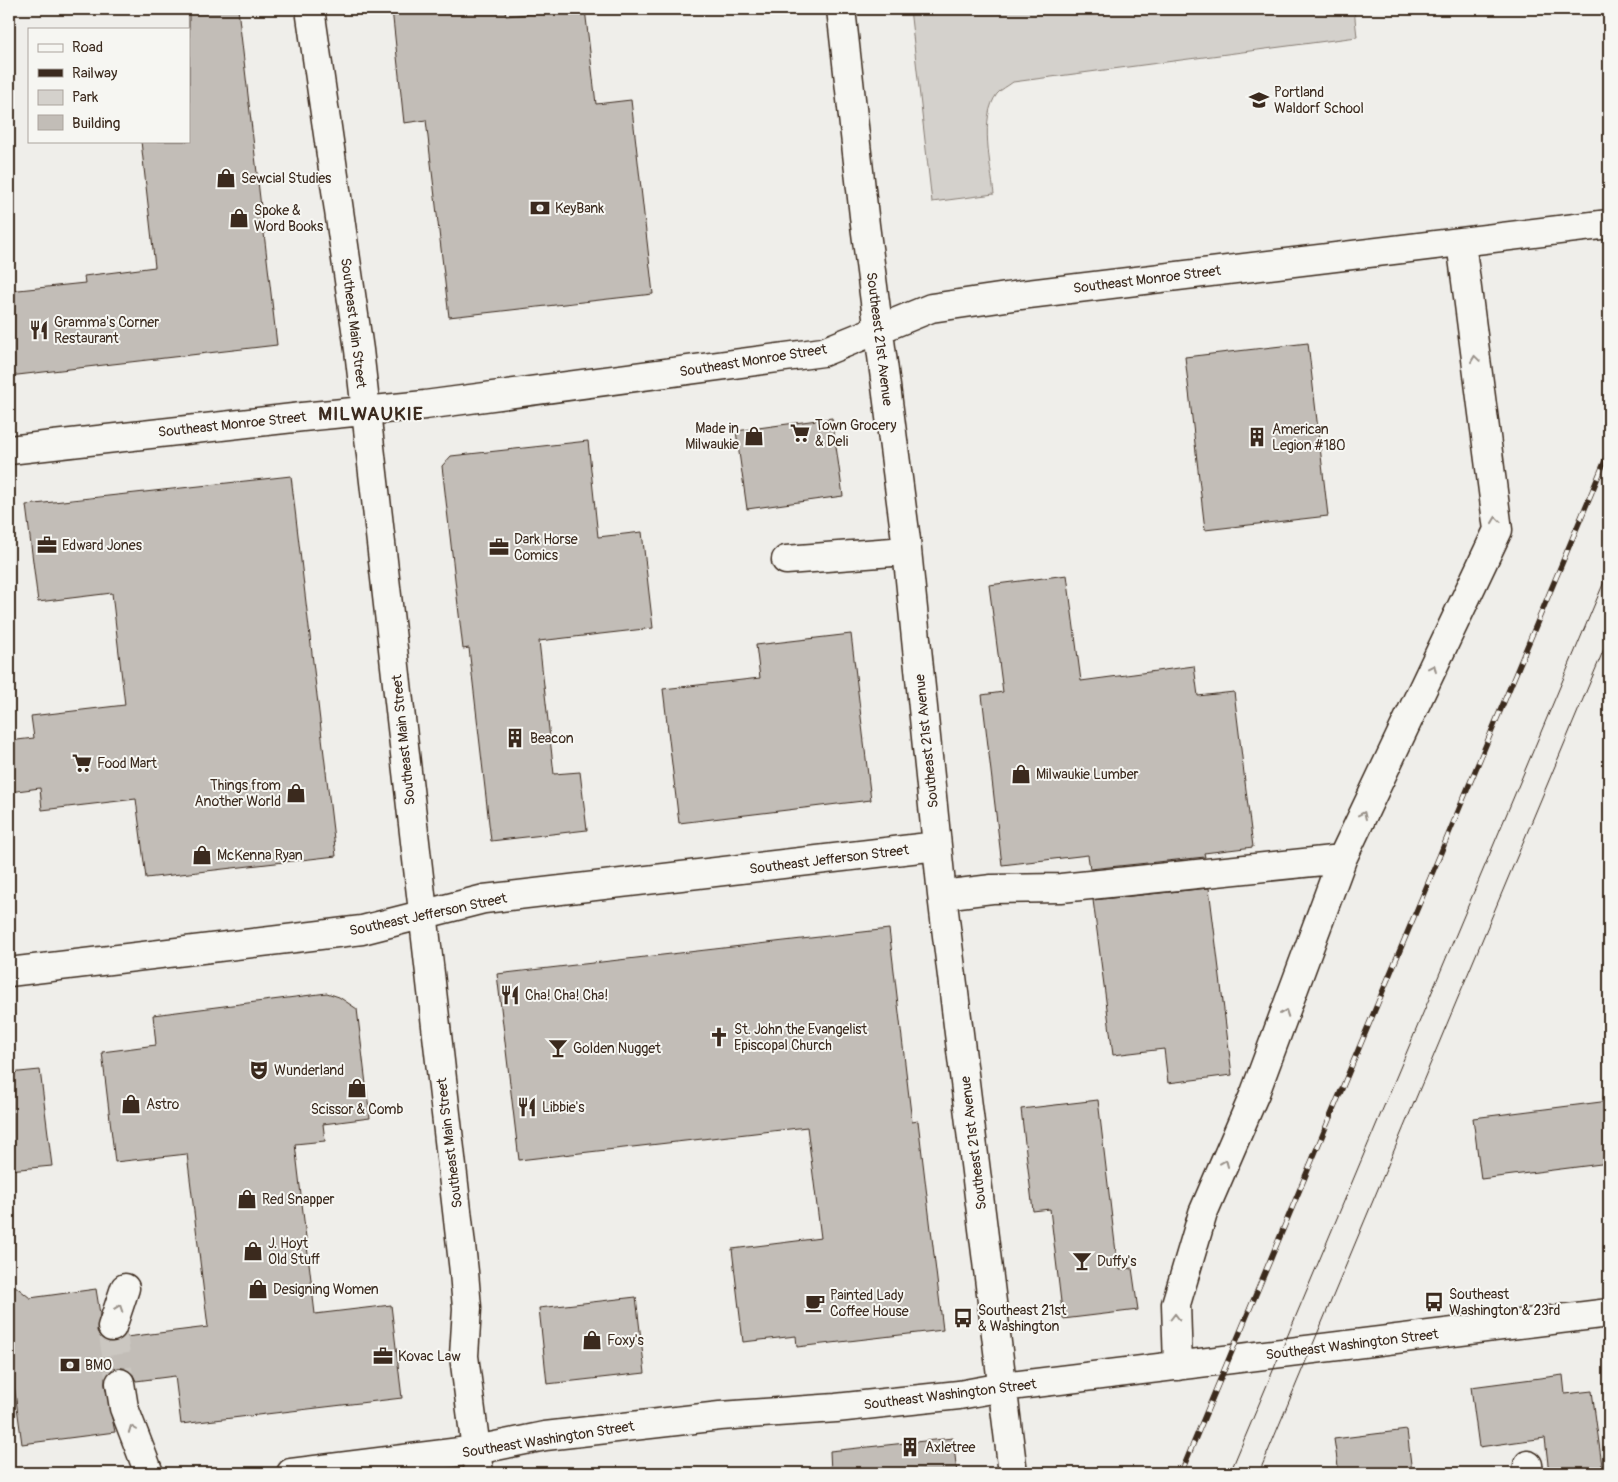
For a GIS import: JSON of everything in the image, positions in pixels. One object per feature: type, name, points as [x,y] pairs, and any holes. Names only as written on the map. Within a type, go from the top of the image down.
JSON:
[{"type":"street","name":"Southeast Main Street","points":[[310,9],[359,350],[464,1272],[466,1308],[464,1356],[477,1462]]},
{"type":"street","name":"Southeast 21st Avenue","points":[[842,9],[878,329],[906,551],[942,896],[1013,1473]]},
{"type":"street","name":"Southeast Monroe Street","points":[[9,450],[365,410],[425,406],[824,352],[931,308],[1020,294],[1609,224]]},
{"type":"street","points":[[1178,1366],[1176,1304],[1203,1213],[1255,1093],[1342,859],[1498,530],[1461,242]]},
{"type":"street","points":[[786,560],[906,551]]},
{"type":"street","name":"Southeast Jefferson Street","points":[[9,972],[362,930],[484,899],[937,846]]},
{"type":"street","points":[[942,896],[992,889],[1061,888],[1342,859]]},
{"type":"street","points":[[112,1327],[126,1288]]},
{"type":"street","name":"Southeast Washington Street","points":[[291,1473],[477,1462],[555,1435],[720,1416],[836,1408],[959,1395],[1003,1387],[1609,1313]]},
{"type":"street","points":[[120,1383],[124,1408],[149,1473]]},
{"type":"green space","points":[[910,9],[1354,9],[1357,37],[1013,82],[997,94],[989,115],[987,128],[994,194],[932,202]]},
{"type":"building","points":[[189,9],[238,9],[277,345],[9,376],[9,291],[85,283],[84,276],[155,267],[141,142],[190,142]]},
{"type":"building","name":"KeyBank","points":[[392,9],[505,9],[506,16],[585,9],[596,104],[631,100],[653,294],[449,317],[426,120],[404,123]]},
{"type":"building","name":"American Legion #180","points":[[1308,343],[1328,516],[1205,530],[1185,357]]},
{"type":"building","points":[[832,418],[843,496],[747,509],[736,431]]},
{"type":"building","points":[[588,441],[598,537],[642,532],[653,628],[539,641],[554,774],[580,772],[587,830],[491,841],[469,648],[463,649],[442,466],[451,456]]},
{"type":"building","points":[[291,476],[336,856],[146,878],[136,799],[42,810],[40,788],[9,792],[9,741],[34,738],[31,716],[125,705],[112,593],[38,602],[26,505]]},
{"type":"building","points":[[1067,575],[1081,681],[1194,666],[1198,696],[1234,692],[1253,847],[1204,853],[1205,857],[1090,869],[1088,855],[1002,865],[982,695],[1003,692],[989,585]]},
{"type":"building","points":[[851,634],[871,800],[679,823],[663,689],[760,678],[756,645]]},
{"type":"building","points":[[1209,888],[1232,1075],[1168,1083],[1164,1049],[1113,1055],[1093,900]]},
{"type":"building","points":[[889,929],[912,1122],[918,1121],[943,1330],[797,1347],[796,1336],[743,1342],[732,1249],[821,1238],[807,1127],[519,1160],[497,974]]},
{"type":"building","points":[[327,993],[339,997],[357,1009],[370,1118],[323,1124],[325,1141],[295,1144],[315,1314],[391,1305],[402,1398],[181,1424],[175,1376],[136,1381],[132,1373],[125,1368],[118,1368],[110,1371],[105,1378],[115,1432],[22,1444],[9,1348],[9,1281],[30,1298],[96,1289],[100,1314],[97,1331],[101,1338],[108,1342],[116,1342],[125,1334],[126,1337],[208,1327],[187,1154],[115,1162],[102,1052],[156,1045],[153,1015]]},
{"type":"building","points":[[40,1070],[52,1166],[9,1170],[9,1073]]},
{"type":"building","points":[[1098,1100],[1117,1261],[1119,1261],[1120,1270],[1132,1268],[1138,1310],[1063,1319],[1050,1209],[1033,1211],[1021,1109]]},
{"type":"building","points":[[1609,1101],[1609,1163],[1481,1179],[1473,1118]]},
{"type":"building","name":"Foxy's","points":[[636,1297],[645,1373],[547,1384],[539,1308]]},
{"type":"building","points":[[1563,1375],[1565,1394],[1592,1391],[1603,1473],[1549,1473],[1545,1438],[1479,1447],[1471,1387]]},
{"type":"building","points":[[1407,1430],[1412,1473],[1339,1473],[1334,1439]]},
{"type":"building","name":"Axletree","points":[[953,1438],[957,1473],[831,1473],[830,1451]]},
{"type":"tunnel","points":[[112,1327],[120,1383]]},
{"type":"tram line","points":[[1230,1473],[1609,570]]},
{"type":"tram line","points":[[1259,1473],[1609,637]]},
{"type":"railway","points":[[1181,1473],[1609,451]]},
{"type":"place","name":"Portland Waldorf School","points":[[1259,100]]},
{"type":"place","name":"Sewcial Studies","points":[[226,178]]},
{"type":"place","name":"KeyBank","points":[[540,208]]},
{"type":"place","name":"Spoke & Word Books","points":[[239,218]]},
{"type":"place","name":"Gramma's Corner Restaurant","points":[[39,330]]},
{"type":"place","name":"Town Grocery & Deli","points":[[800,433]]},
{"type":"place","name":"Made in Milwaukie","points":[[754,436]]},
{"type":"place","name":"American Legion #180","points":[[1257,437]]},
{"type":"place","name":"Edward Jones","points":[[47,545]]},
{"type":"place","name":"Dark Horse Comics","points":[[499,547]]},
{"type":"place","name":"Beacon","points":[[515,738]]},
{"type":"place","name":"Food Mart","points":[[82,763]]},
{"type":"place","name":"Milwaukie Lumber","points":[[1021,774]]},
{"type":"place","name":"Things from Another World","points":[[296,793]]},
{"type":"place","name":"McKenna Ryan","points":[[202,855]]},
{"type":"place","name":"Cha! Cha! Cha!","points":[[510,995]]},
{"type":"place","name":"St. John the Evangelist Episcopal Church","points":[[719,1037]]},
{"type":"place","name":"Golden Nugget","points":[[558,1048]]},
{"type":"place","name":"Wunderland","points":[[259,1070]]},
{"type":"place","name":"Scissor & Comb","points":[[357,1088]]},
{"type":"place","name":"Astro","points":[[131,1104]]},
{"type":"place","name":"Libbie's","points":[[527,1107]]},
{"type":"place","name":"Red Snapper","points":[[247,1199]]},
{"type":"place","name":"J. Hoyt Old Stuff","points":[[253,1251]]},
{"type":"place","name":"Duffy's","points":[[1082,1261]]},
{"type":"place","name":"Designing Women","points":[[258,1289]]},
{"type":"place","name":"Southeast Washington & 23rd","points":[[1434,1302]]},
{"type":"place","name":"Painted Lady Coffee House","points":[[815,1303]]},
{"type":"place","name":"Southeast 21st & Washington","points":[[963,1318]]},
{"type":"place","name":"Foxy's","points":[[592,1340]]},
{"type":"place","name":"Kovac Law","points":[[383,1356]]},
{"type":"place","name":"BMO","points":[[70,1365]]},
{"type":"place","name":"Axletree","points":[[910,1447]]},
{"type":"district","name":"MILWAUKIE","points":[[371,413]]}]
